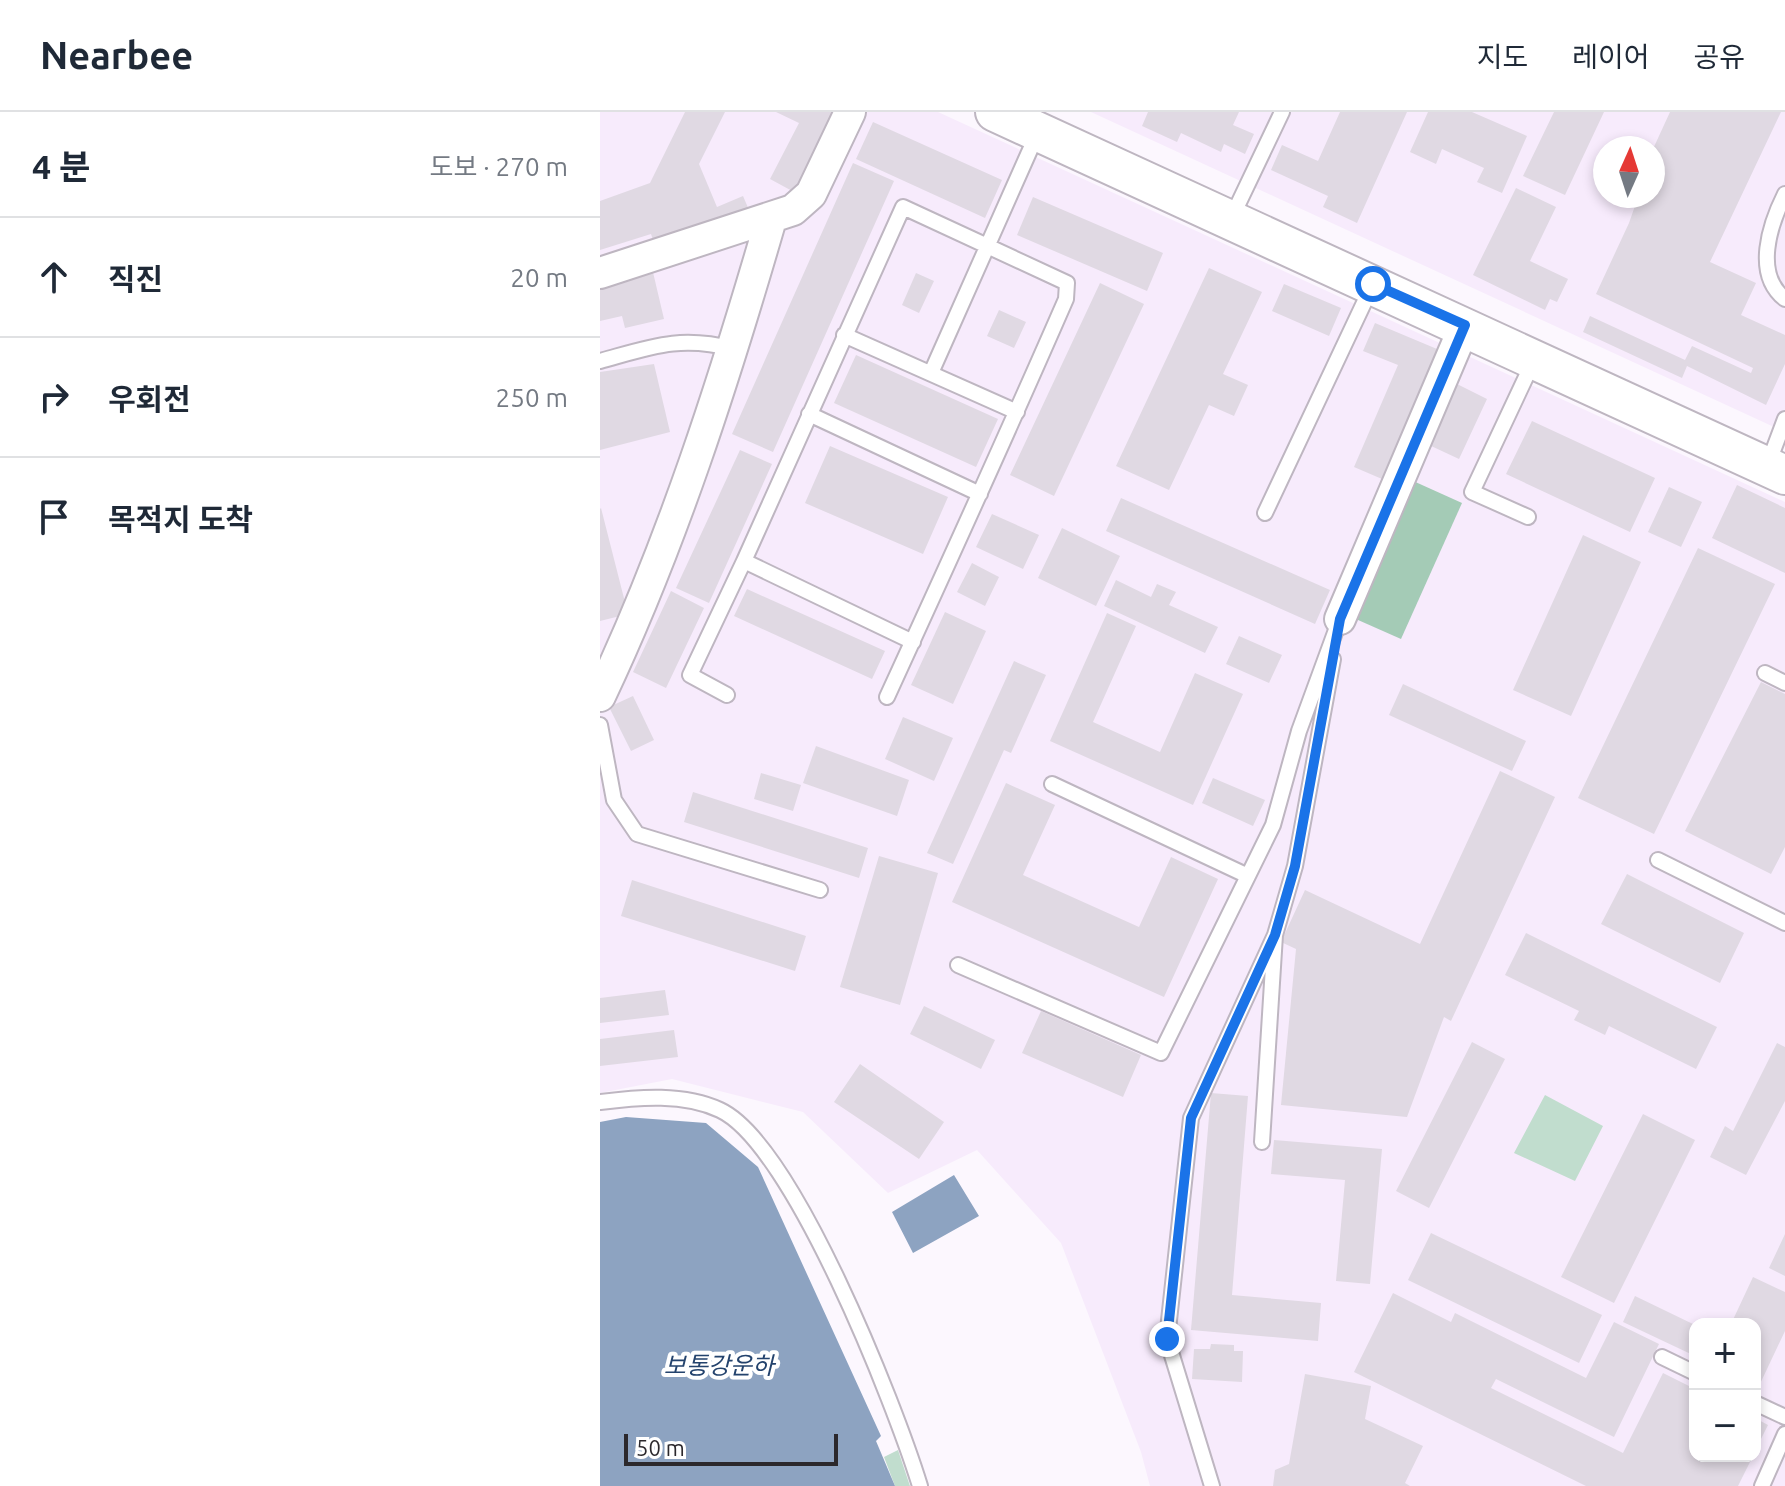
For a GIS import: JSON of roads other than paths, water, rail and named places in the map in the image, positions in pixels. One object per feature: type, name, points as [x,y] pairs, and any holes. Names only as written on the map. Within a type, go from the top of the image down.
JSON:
[{"type":"street","points":[[600,273],[793,210],[811,194],[850,112]]},
{"type":"street","points":[[995,112],[1465,325],[1776,471]]},
{"type":"street","points":[[600,696],[632,627],[733,349],[771,219]]},
{"type":"street","points":[[1340,619],[1465,325]]},
{"type":"lane","points":[[1231,219],[1282,112]]},
{"type":"lane","points":[[931,373],[1038,132]]},
{"type":"lane","points":[[1785,194],[1772,220],[1766,255],[1775,292],[1785,299]]},
{"type":"lane","points":[[727,695],[690,675],[903,207],[1067,283],[1066,299],[1017,412],[887,697]]},
{"type":"lane","points":[[1265,513],[1373,284]]},
{"type":"lane","points":[[844,335],[1017,412]]},
{"type":"lane","points":[[600,361],[667,343],[701,341],[733,349]]},
{"type":"lane","points":[[1528,517],[1472,492],[1535,358]]},
{"type":"lane","points":[[809,414],[980,494]]},
{"type":"lane","points":[[1776,471],[1785,419]]},
{"type":"lane","points":[[744,561],[913,642]]},
{"type":"lane","points":[[958,965],[1161,1053],[1273,825],[1299,731],[1340,619]]},
{"type":"lane","points":[[1212,1486],[1167,1339],[1191,1118],[1275,935],[1295,866],[1340,619]]},
{"type":"lane","points":[[1765,673],[1785,683]]},
{"type":"lane","points":[[600,725],[614,800],[637,834],[820,890]]},
{"type":"lane","points":[[1052,784],[1248,876]]},
{"type":"lane","points":[[1658,860],[1785,923]]},
{"type":"lane","points":[[1262,1142],[1275,935]]},
{"type":"lane","points":[[600,1102],[683,1099],[721,1110],[752,1133],[807,1219],[849,1303],[908,1446],[920,1486]]},
{"type":"lane","points":[[1662,1357],[1689,1370]]},
{"type":"lane","points":[[1761,1406],[1785,1417]]},
{"type":"lane","points":[[1762,1486],[1785,1434]]},
{"type":"water","name":"보통강운하","points":[[626,1117],[706,1123],[758,1167],[881,1436],[876,1441],[895,1486],[600,1486],[600,1122]]},
{"type":"water","points":[[954,1175],[979,1216],[913,1253],[892,1212]]}]
